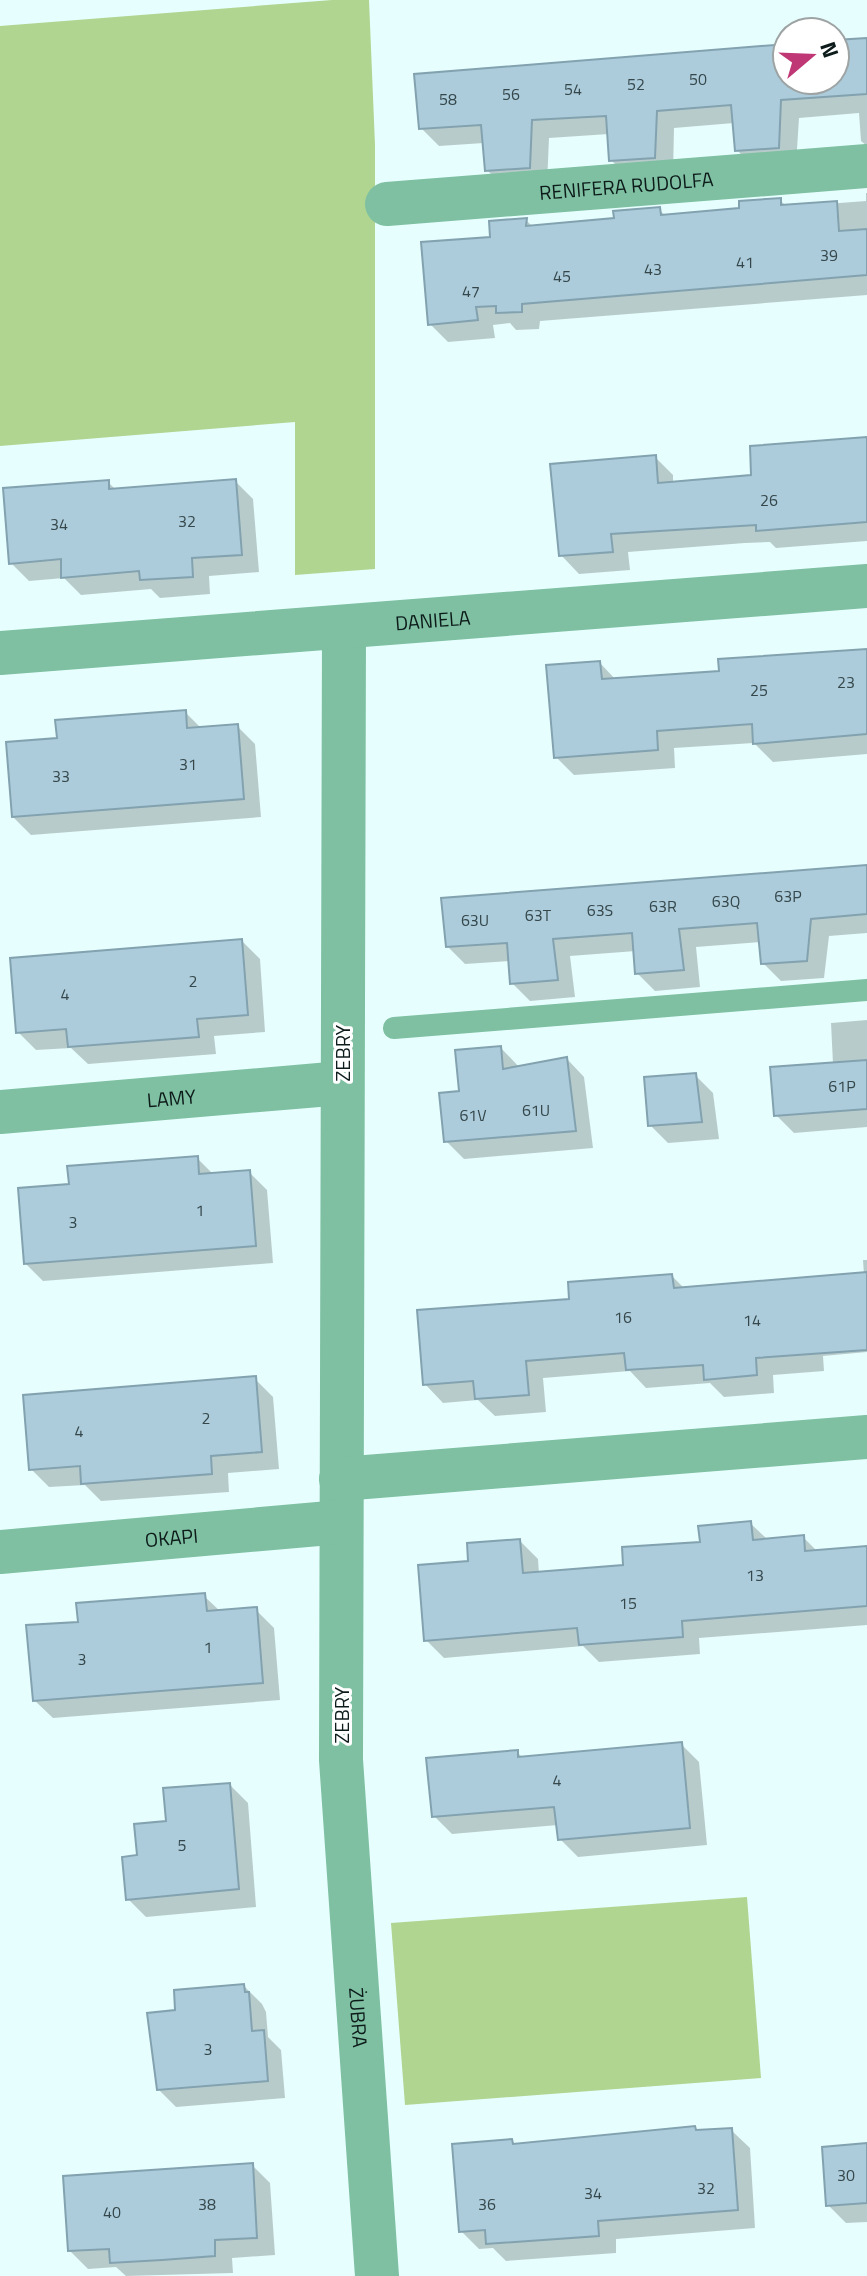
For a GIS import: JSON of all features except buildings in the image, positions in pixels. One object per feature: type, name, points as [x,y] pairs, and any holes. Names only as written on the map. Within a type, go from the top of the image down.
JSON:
[{"type":"street","name":"RENIFERA RUDOLFA","points":[[387,204],[867,166]]},
{"type":"street","name":"DANIELA","points":[[0,653],[867,586]]},
{"type":"street","name":"ZEBRY","points":[[341,1760],[344,628]]},
{"type":"street","name":"LAMY","points":[[0,1112],[342,1083]]},
{"type":"street","points":[[341,1479],[867,1437]]},
{"type":"street","name":"OKAPI","points":[[0,1552],[341,1522]]},
{"type":"street","name":"ŻUBRA","points":[[341,1760],[377,2276]]},
{"type":"lane","points":[[394,1028],[867,990]]},
{"type":"green space","points":[[332,0],[369,0],[375,145],[375,569],[295,575],[295,422],[0,446],[0,26]]},
{"type":"green space","points":[[747,1897],[761,2078],[405,2105],[391,1923]]}]
